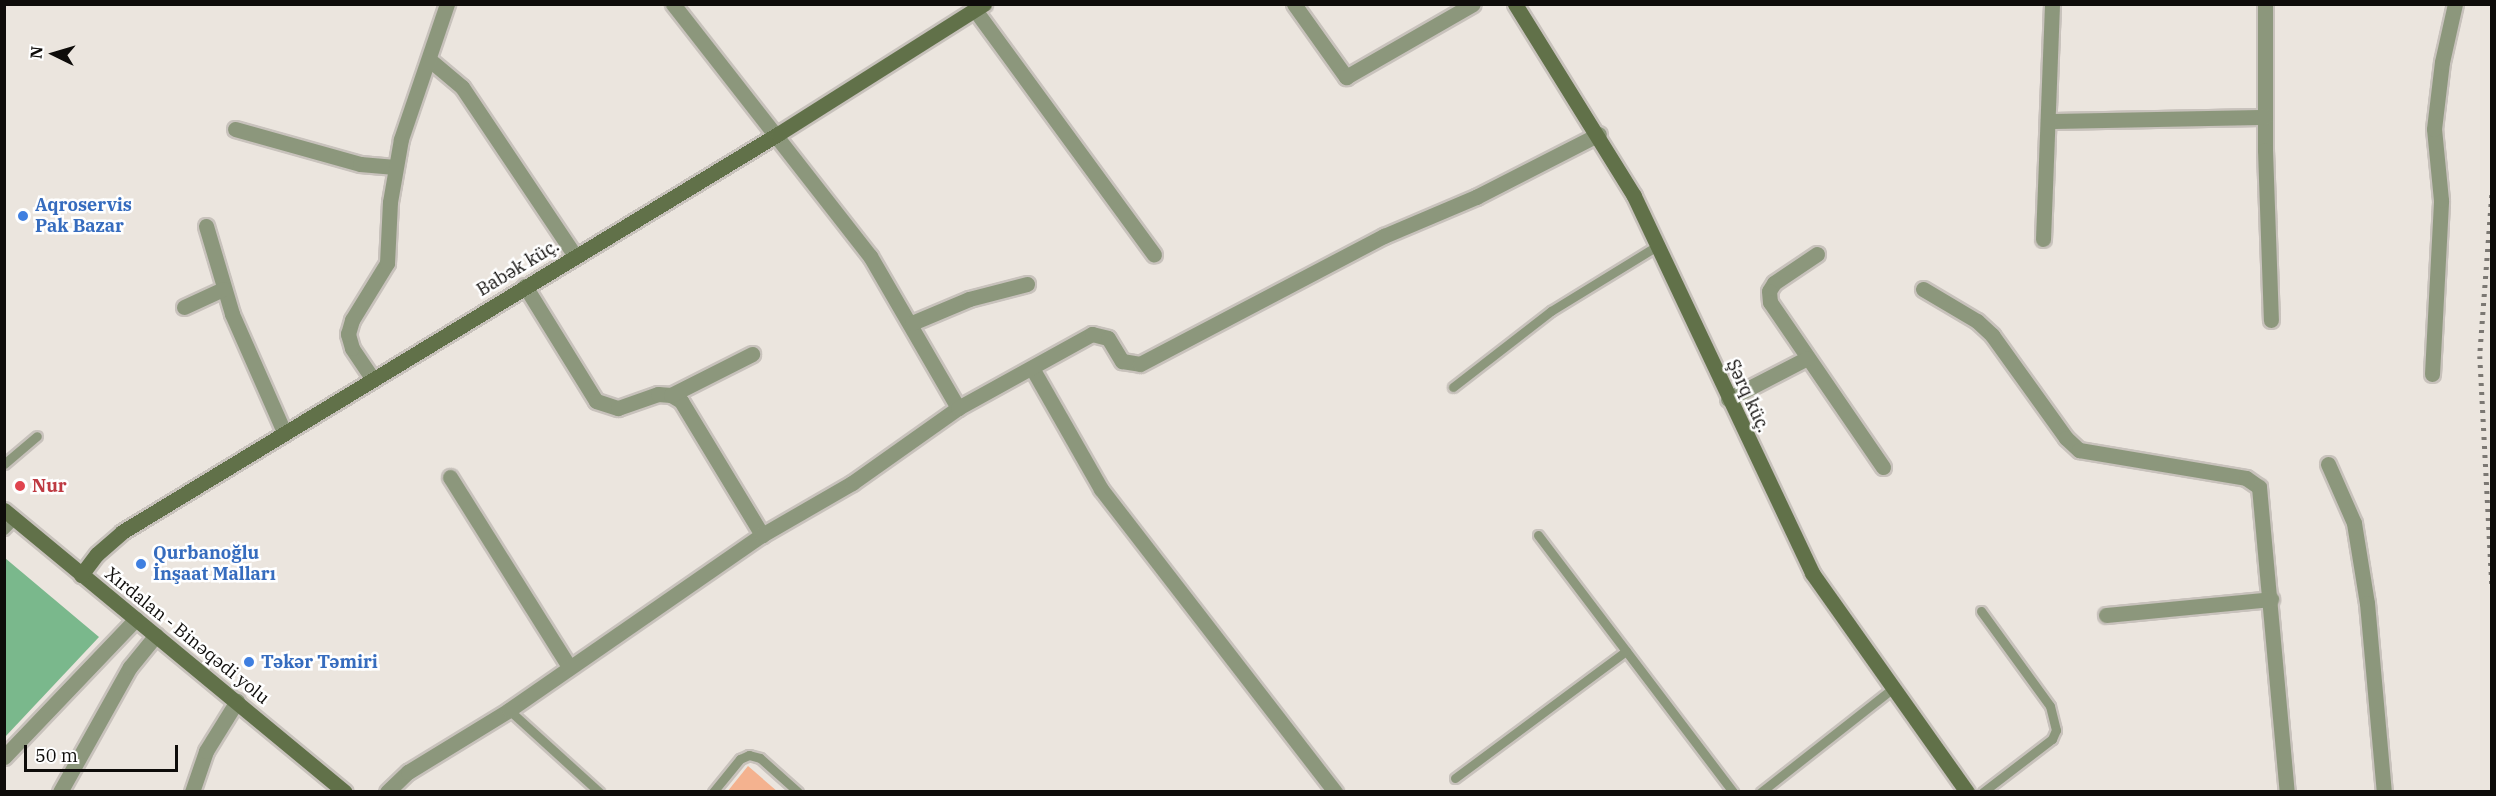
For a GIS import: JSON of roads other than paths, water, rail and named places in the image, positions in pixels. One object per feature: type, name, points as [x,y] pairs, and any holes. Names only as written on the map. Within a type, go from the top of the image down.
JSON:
[{"type":"main road","name":"Şərq küç.","points":[[1515,4],[1599,134],[1657,246],[1812,573],[1892,690],[1967,792]]},
{"type":"main road","name":"Babək küç.","points":[[81,575],[122,532],[372,378],[778,134],[979,7]]},
{"type":"main road","name":"Xırdalan - Binəqədi yolu","points":[[8,520],[156,635],[345,792]]},
{"type":"street","points":[[372,378],[352,348],[348,334],[352,320],[387,263],[395,167],[401,139],[431,62],[447,4]]},
{"type":"street","points":[[673,4],[778,134],[870,256],[912,323],[958,408]]},
{"type":"street","points":[[1294,4],[1346,77],[1473,4]]},
{"type":"street","points":[[2043,239],[2052,4]]},
{"type":"street","points":[[2265,4],[2265,117],[2271,320]]},
{"type":"street","points":[[2432,374],[2441,200],[2435,120],[2455,4]]},
{"type":"street","points":[[979,7],[1154,255]]},
{"type":"street","points":[[431,62],[462,87],[575,256]]},
{"type":"street","points":[[2048,121],[2265,117]]},
{"type":"street","points":[[235,129],[360,164],[395,167]]},
{"type":"street","points":[[387,792],[408,772],[509,710],[762,535],[852,483],[958,408],[1092,334],[1108,338],[1122,361],[1140,364],[1384,236],[1476,197],[1599,134]]},
{"type":"street","points":[[206,226],[223,289],[284,432]]},
{"type":"street","points":[[1817,254],[1774,283],[1769,291],[1770,302],[1883,467]]},
{"type":"street","points":[[912,323],[969,299],[1027,284]]},
{"type":"street","points":[[525,286],[596,401],[618,408],[658,394],[671,395],[681,401],[762,535]]},
{"type":"street","points":[[184,307],[223,289]]},
{"type":"street","points":[[1923,289],[1977,321],[1992,335],[2066,438],[2079,450],[2246,478],[2259,487],[2287,792]]},
{"type":"street","points":[[671,395],[752,354]]},
{"type":"street","points":[[1728,399],[1807,358]]},
{"type":"street","points":[[1032,368],[1101,489],[1335,792]]},
{"type":"street","points":[[2328,464],[2349,504],[2356,534],[2367,603],[2384,792]]},
{"type":"street","points":[[450,477],[569,667]]},
{"type":"street","points":[[2106,615],[2271,599]]},
{"type":"street","points":[[4,757],[136,619]]},
{"type":"street","points":[[60,792],[130,667],[156,635]]},
{"type":"street","points":[[192,792],[206,751],[237,701]]},
{"type":"lane","points":[[1453,387],[1551,311],[1657,246]]},
{"type":"lane","points":[[4,464],[37,436]]},
{"type":"lane","points":[[1538,535],[1733,792]]},
{"type":"lane","points":[[1981,611],[2050,706],[2056,730],[2052,739],[1983,792]]},
{"type":"lane","points":[[1455,778],[1626,651]]},
{"type":"lane","points":[[1761,792],[1892,690]]},
{"type":"lane","points":[[509,710],[599,792]]},
{"type":"lane","points":[[713,792],[740,759],[749,754],[760,758],[798,792]]},
{"type":"railway","points":[[2492,195],[2480,356],[2492,586]]},
{"type":"place","name":"Aqroservis Pak Bazar","points":[[23,216]]},
{"type":"place","name":"Nur","points":[[20,486]]},
{"type":"place","name":"Qurbanoğlu İnşaat Malları","points":[[141,564]]},
{"type":"place","name":"Təkər Təmiri","points":[[249,662]]}]
